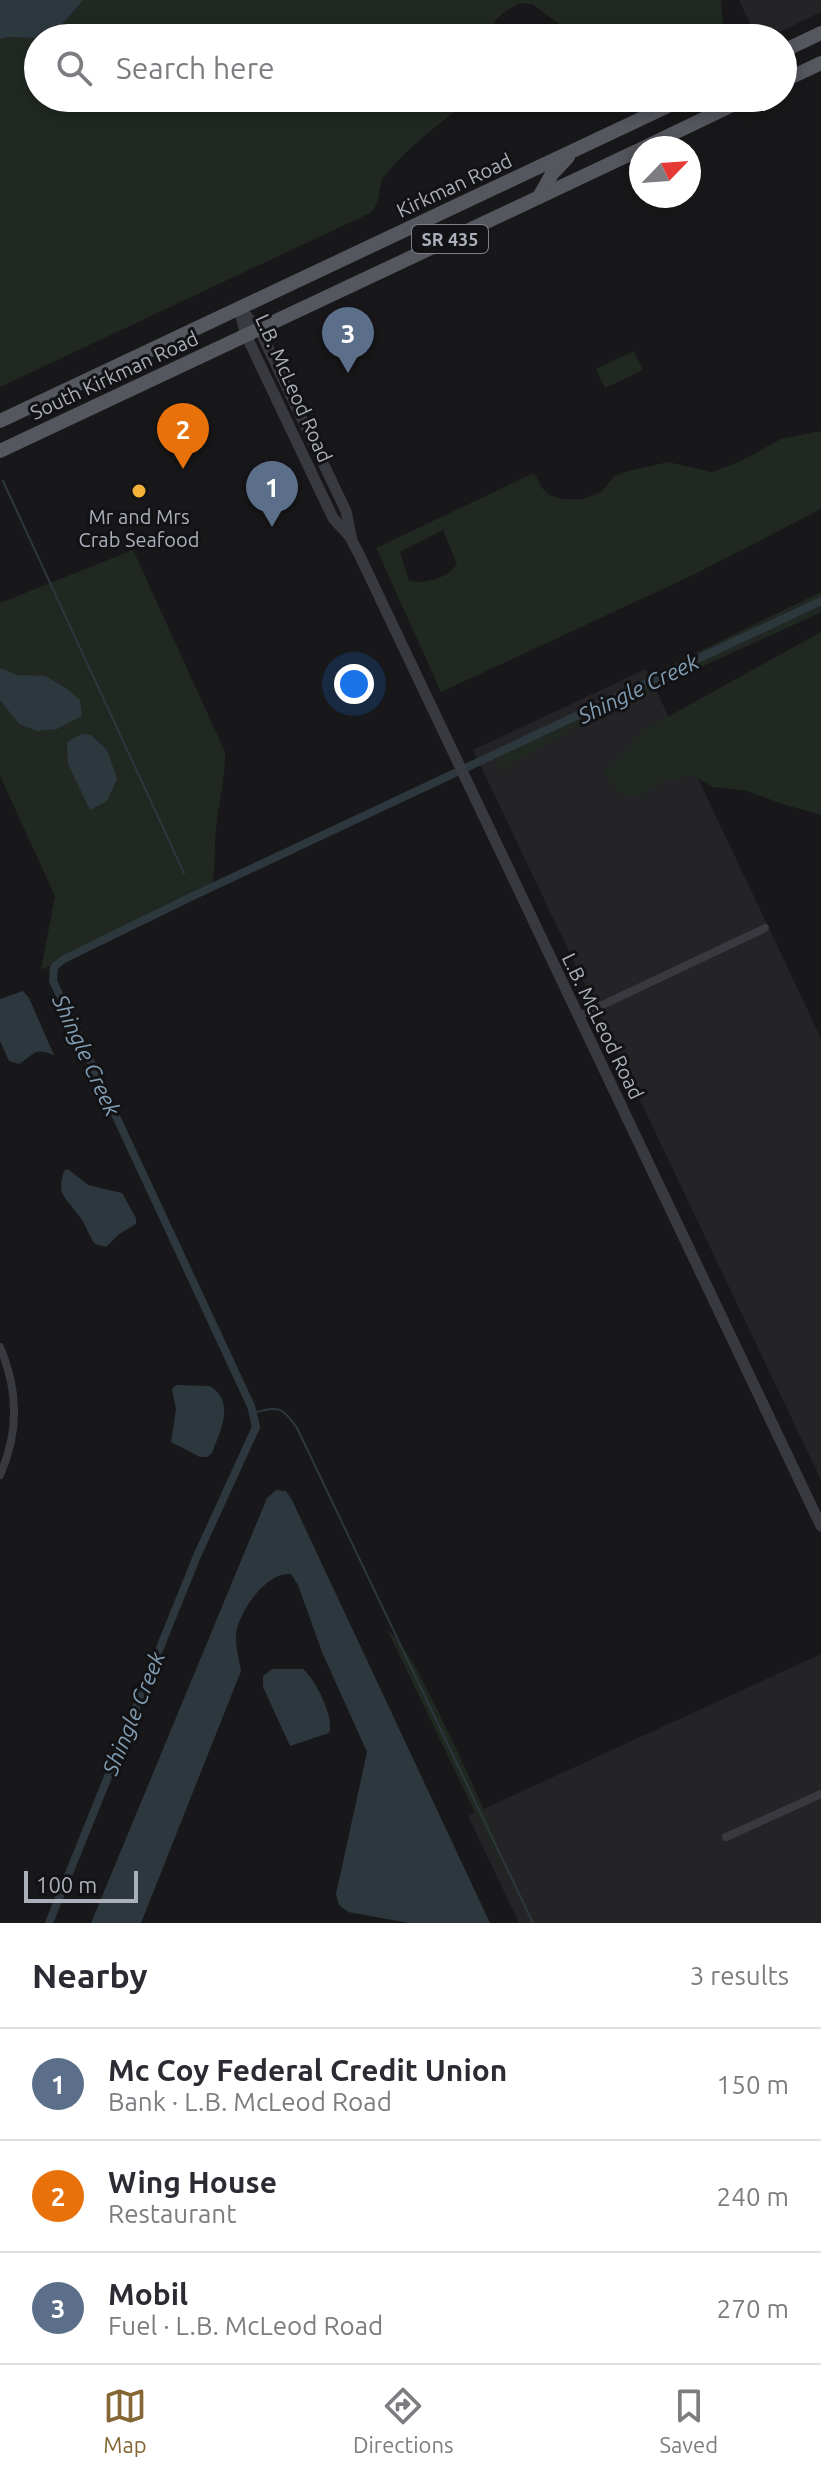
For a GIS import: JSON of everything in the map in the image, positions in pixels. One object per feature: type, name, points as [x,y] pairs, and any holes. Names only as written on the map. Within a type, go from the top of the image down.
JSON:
[{"type":"main road","points":[[797,44],[821,33]]},
{"type":"main road","points":[[797,74],[821,63]]},
{"type":"main road","name":"Kirkman Road","points":[[239,308],[656,112]]},
{"type":"main road","name":"SR 435","points":[[667,136],[718,112]]},
{"type":"main road","points":[[539,197],[552,174],[574,151]]},
{"type":"main road","name":"SR 435","points":[[252,332],[629,154]]},
{"type":"main road","name":"South Kirkman Road","points":[[0,421],[239,308]]},
{"type":"main road","name":"South Kirkman Road","points":[[0,451],[252,332]]},
{"type":"street","name":"L.B. McLeod Road","points":[[239,308],[333,518],[352,541],[821,1526]]},
{"type":"street","points":[[579,1016],[765,928]]},
{"type":"street","points":[[0,1347],[10,1377],[14,1406],[11,1443],[0,1475]]},
{"type":"street","points":[[726,1837],[821,1794]]},
{"type":"shaded area","points":[[0,0],[83,0],[62,24],[24,24],[24,38],[0,39]]},
{"type":"shaded area","points":[[83,0],[721,0],[723,24],[560,24],[532,4],[520,3],[504,12],[493,24],[62,24]]},
{"type":"shaded area","points":[[739,0],[821,0],[821,12],[796,24],[750,24]]},
{"type":"shaded area","points":[[24,38],[24,112],[454,112],[395,164],[383,179],[377,204],[370,213],[0,387],[0,39]]},
{"type":"shaded area","points":[[634,351],[643,370],[605,388],[596,369]]},
{"type":"shaded area","points":[[821,431],[821,509],[693,575],[441,692],[376,548],[534,473],[549,495],[583,499],[601,492],[615,476],[624,472],[668,462],[712,472],[743,460],[781,439]],"holes":[[[443,530],[457,564],[436,579],[409,581],[400,552]]]},
{"type":"shaded area","points":[[133,550],[225,752],[212,885],[41,970],[55,896],[0,776],[0,603]]},
{"type":"shaded area","points":[[821,592],[821,612],[618,706],[502,771],[489,754]]},
{"type":"shaded area","points":[[821,632],[821,815],[747,791],[713,787],[692,775],[660,783],[641,797],[619,795],[604,772],[644,730]]},
{"type":"shaded area","points":[[0,668],[17,675],[45,676],[66,688],[80,700],[82,716],[57,729],[37,731],[19,724],[0,700]]},
{"type":"shaded area","points":[[646,669],[821,1038],[821,1480],[473,750]]},
{"type":"shaded area","points":[[82,734],[91,735],[107,750],[117,779],[107,801],[90,810],[68,764],[67,742]]},
{"type":"shaded area","points":[[23,991],[54,1055],[38,1052],[19,1064],[9,1061],[0,1041],[0,999]]},
{"type":"shaded area","points":[[68,1169],[88,1185],[122,1193],[136,1218],[136,1224],[119,1234],[106,1247],[95,1244],[62,1191],[64,1171]]},
{"type":"shaded area","points":[[176,1385],[210,1386],[222,1401],[222,1427],[212,1453],[207,1457],[200,1457],[171,1442],[176,1409],[172,1389]]},
{"type":"shaded area","points":[[276,1490],[286,1491],[292,1500],[490,1923],[409,1923],[348,1912],[339,1905],[336,1894],[367,1752],[291,1574],[281,1575],[262,1587],[241,1618],[236,1638],[241,1671],[141,1923],[91,1923],[267,1498]]},
{"type":"shaded area","points":[[387,1629],[413,1663],[450,1735],[493,1833],[503,1871]]},
{"type":"shaded area","points":[[821,1654],[821,1923],[519,1923],[468,1816]]},
{"type":"shaded area","points":[[272,1669],[303,1669],[308,1674],[327,1709],[329,1733],[290,1746],[263,1687],[263,1676]]},
{"type":"waterway","points":[[3,481],[184,873]]},
{"type":"waterway","name":"Shingle Creek","points":[[49,1923],[197,1556],[256,1427],[251,1406],[53,981],[54,967],[64,959],[193,896],[821,601]]},
{"type":"waterway","points":[[253,1413],[279,1410],[297,1428],[533,1923]]},
{"type":"place","name":"Mobil","points":[[348,373]]},
{"type":"place","name":"Wing House","points":[[183,469]]},
{"type":"place","name":"Mr and Mrs Crab Seafood","points":[[139,491]]},
{"type":"place","name":"Mc Coy Federal Credit Union","points":[[272,527]]}]
